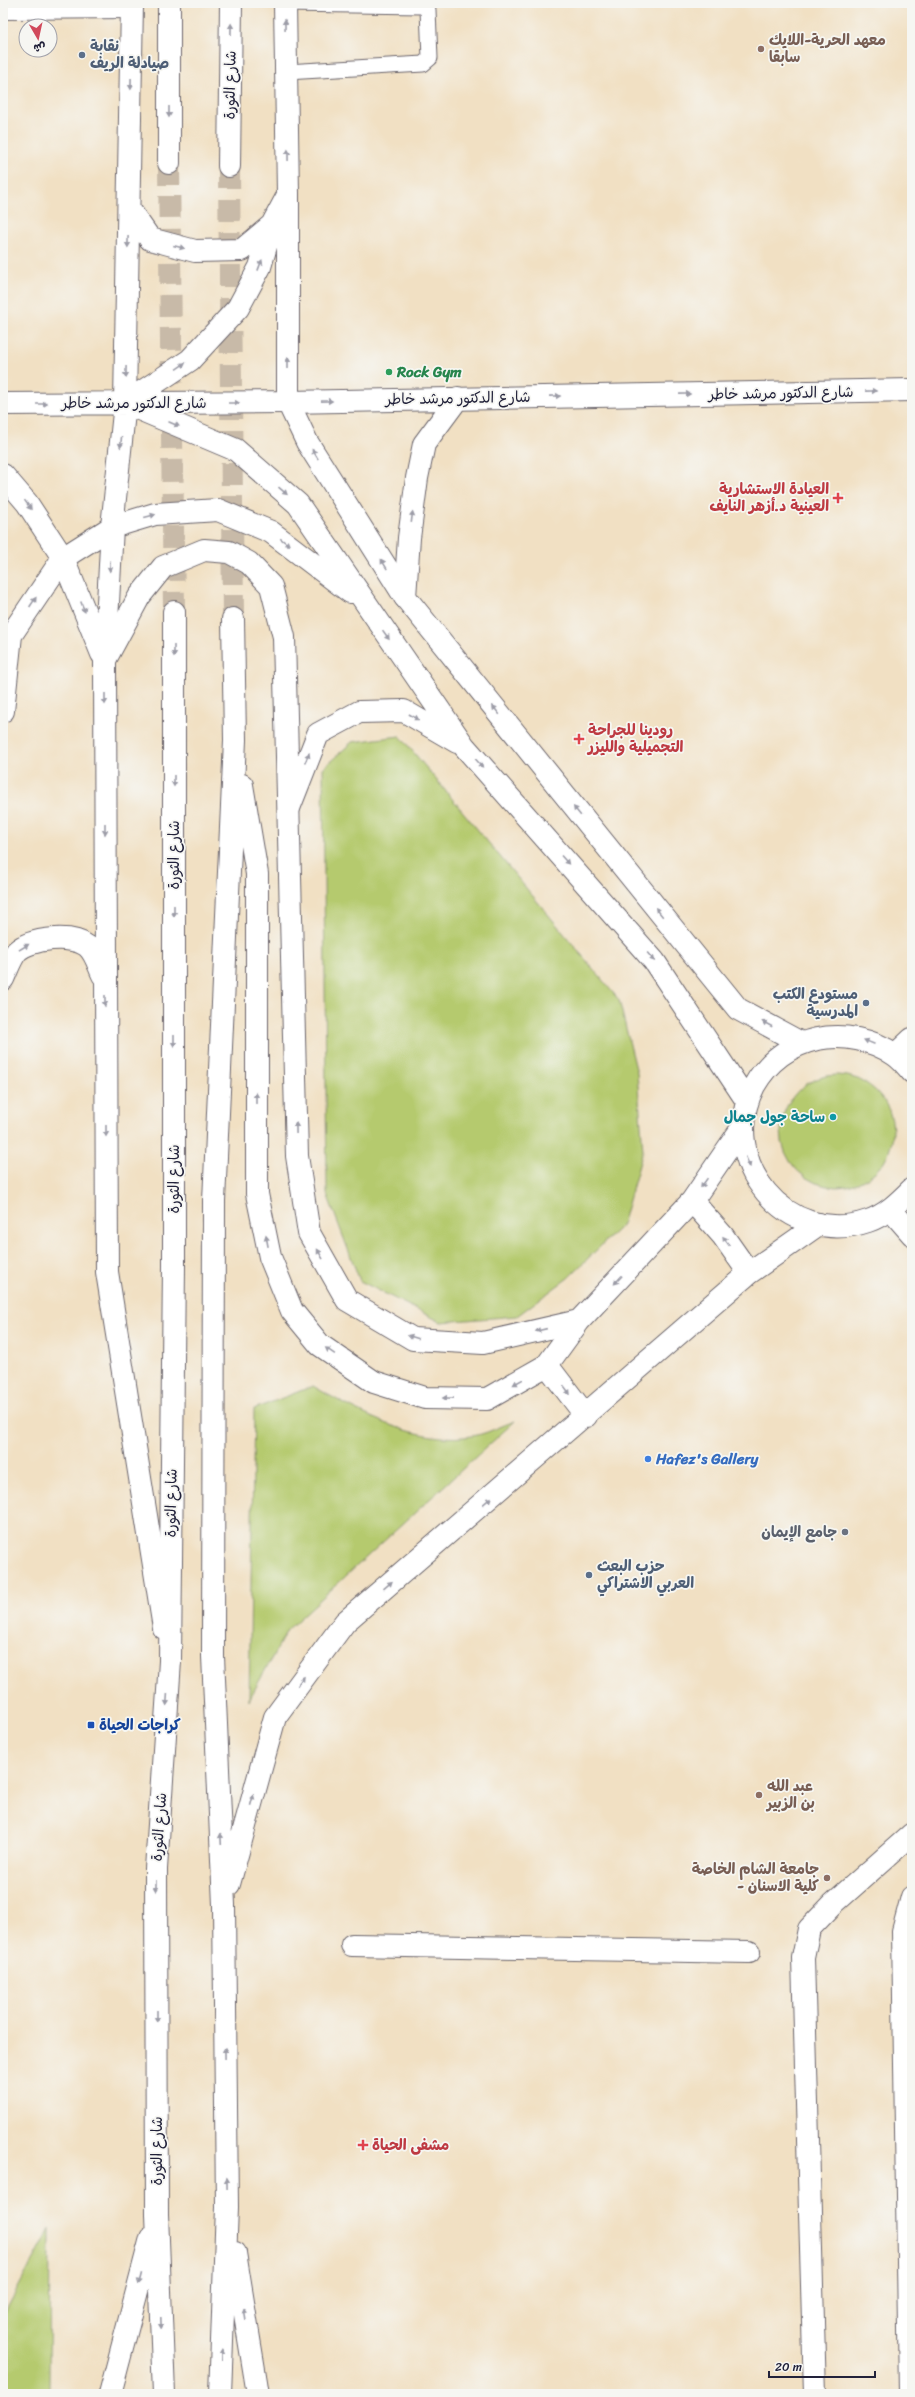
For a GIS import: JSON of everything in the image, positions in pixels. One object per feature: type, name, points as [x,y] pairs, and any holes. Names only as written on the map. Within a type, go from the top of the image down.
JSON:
[{"type":"main road","points":[[169,3],[169,163]]},
{"type":"main road","name":"شارع الثورة","points":[[229,166],[231,3]]},
{"type":"main road","points":[[285,3],[288,194],[288,402],[307,442],[405,597],[738,1009],[801,1043]]},
{"type":"main road","points":[[3,8],[132,5],[125,404],[112,527],[105,660],[107,1272],[170,1662]]},
{"type":"main road","points":[[125,404],[190,360],[238,308],[260,267],[272,225],[288,194]]},
{"type":"main road","points":[[129,209],[150,239],[195,251],[242,250],[272,225]]},
{"type":"main road","name":"شارع الدكتور مرشد خاطر","points":[[3,404],[288,402],[912,390]]},
{"type":"main road","points":[[405,597],[410,531],[417,478],[424,444],[458,398]]},
{"type":"main road","points":[[125,404],[236,450],[298,504],[364,603],[464,746],[654,961],[747,1101]]},
{"type":"main road","points":[[3,475],[28,503],[63,558],[105,660]]},
{"type":"main road","points":[[3,711],[7,637],[63,558],[112,527],[155,514],[218,510],[271,532],[364,603]]},
{"type":"main road","points":[[105,660],[139,597],[163,567],[204,550],[229,552],[249,563],[271,586],[284,637],[296,1156],[309,1233],[347,1300],[413,1339],[483,1343],[579,1322]]},
{"type":"main road","name":"شارع الثورة","points":[[164,2394],[157,2214],[156,1868],[170,1662],[174,1265],[174,612]]},
{"type":"main road","points":[[220,2394],[227,2207],[224,1905],[213,1656],[214,1201],[235,740],[233,619]]},
{"type":"main road","points":[[289,808],[318,734],[359,712],[404,711],[464,746]]},
{"type":"main road","points":[[235,740],[257,874],[257,1194],[270,1257],[292,1311],[320,1345],[374,1382],[425,1398],[487,1399],[547,1365],[579,1322],[692,1201],[742,1128]]},
{"type":"main road","points":[[3,979],[16,952],[27,944],[51,940],[77,940],[88,946],[105,978]]},
{"type":"main road","points":[[912,1072],[895,1055],[866,1040],[833,1036],[801,1043],[778,1056],[759,1077],[747,1101],[742,1128],[745,1155],[755,1179],[772,1200],[794,1215],[819,1224],[844,1225],[868,1221],[891,1210],[912,1189]]},
{"type":"main road","points":[[895,1055],[912,1039]]},
{"type":"main road","points":[[692,1201],[723,1236],[749,1273]]},
{"type":"main road","points":[[891,1210],[912,1234]]},
{"type":"main road","points":[[224,1905],[275,1717],[345,1622],[586,1416],[749,1273],[819,1224]]},
{"type":"main road","points":[[547,1365],[586,1416]]},
{"type":"main road","points":[[815,2394],[803,1958],[809,1929],[833,1904],[912,1834]]},
{"type":"main road","points":[[910,2394],[903,1931],[912,1897]]},
{"type":"main road","points":[[352,1945],[749,1952]]},
{"type":"main road","points":[[227,2207],[258,2394]]},
{"type":"main road","points":[[110,2394],[157,2214]]},
{"type":"lane","points":[[285,3],[422,6],[428,10],[430,58],[423,64],[286,72]]},
{"type":"green space","points":[[400,736],[619,1000],[637,1073],[643,1151],[622,1225],[568,1278],[517,1316],[441,1322],[360,1281],[327,1194],[323,768],[352,742]]},
{"type":"green space","points":[[837,1075],[859,1079],[877,1091],[889,1109],[893,1131],[889,1153],[877,1171],[859,1183],[837,1187],[815,1183],[797,1171],[785,1153],[781,1131],[785,1109],[797,1091],[815,1079]]},
{"type":"green space","points":[[313,1386],[351,1407],[392,1426],[434,1436],[456,1437],[478,1435],[515,1421],[287,1630],[249,1700],[254,1409]]},
{"type":"green space","points":[[50,2228],[49,2394],[3,2394],[3,2316]]},
{"type":"tunnel","points":[[169,163],[174,612]]},
{"type":"tunnel","points":[[229,166],[233,619]]},
{"type":"place","name":"معهد الحرية-اللايك سابقا","points":[[761,49]]},
{"type":"place","name":"نقابة صيادلة الريف","points":[[82,55]]},
{"type":"place","name":"Rock Gym","points":[[389,372]]},
{"type":"place","name":"العيادة الاستشارية العينية د.أزهر النايف","points":[[838,498]]},
{"type":"place","name":"رودينا للجراحة التجميلية والليزر","points":[[579,739]]},
{"type":"place","name":"مستودع الكتب المدرسية","points":[[866,1003]]},
{"type":"place","name":"ساحة جول جمال","points":[[833,1117]]},
{"type":"place","name":"Hafez's Gallery","points":[[648,1459]]},
{"type":"place","name":"جامع الإيمان","points":[[845,1532]]},
{"type":"place","name":"حزب البعث العربي الاشتراكي","points":[[589,1575]]},
{"type":"place","name":"كراجات الحياة","points":[[91,1725]]},
{"type":"place","name":"عبد الله بن الزبير","points":[[759,1795]]},
{"type":"place","name":"جامعة الشام الخاصة - كلية الاسنان","points":[[827,1878]]},
{"type":"place","name":"مشفى الحياة","points":[[363,2145]]}]
